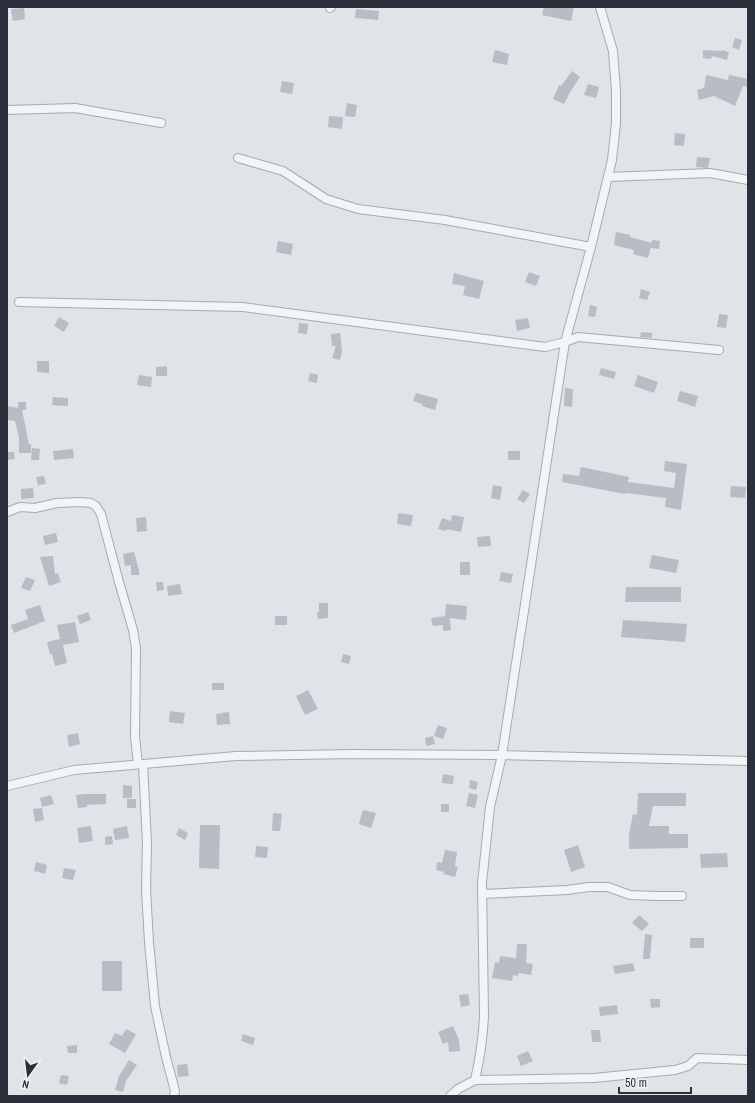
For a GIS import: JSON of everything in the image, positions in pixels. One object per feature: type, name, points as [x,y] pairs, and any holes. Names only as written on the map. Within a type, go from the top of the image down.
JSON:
[{"type":"street","points":[[475,1080],[483,1035],[482,894],[490,806],[502,755],[565,342],[612,160],[615,130],[616,90],[613,51],[600,7]]},
{"type":"street","points":[[7,110],[75,108],[162,123]]},
{"type":"street","points":[[238,158],[283,171],[326,199],[358,208],[445,220],[590,247]]},
{"type":"street","points":[[608,177],[710,173],[748,180]]},
{"type":"street","points":[[19,302],[243,307],[545,347],[578,337],[719,350]]},
{"type":"street","points":[[7,512],[20,508],[35,508],[57,503],[80,502],[91,503],[96,506],[101,514],[118,582],[133,630],[136,648],[136,738],[140,764],[147,842],[146,890],[149,942],[155,1006],[175,1091],[174,1096]]},
{"type":"street","points":[[7,786],[74,770],[236,756],[352,754],[502,755],[748,761]]},
{"type":"street","points":[[482,894],[567,890],[589,886],[608,888],[630,895],[682,896]]},
{"type":"street","points":[[450,1096],[458,1089],[475,1080],[594,1078],[675,1070],[688,1066],[697,1058],[748,1060]]},
{"type":"building","points":[[544,7],[574,7],[571,21],[542,15]]},
{"type":"building","points":[[24,8],[25,19],[13,21],[11,9]]},
{"type":"building","points":[[356,9],[379,11],[378,20],[355,18]]},
{"type":"building","points":[[735,38],[742,40],[739,50],[732,47]]},
{"type":"building","points":[[495,50],[509,54],[507,65],[492,62]]},
{"type":"building","points":[[703,50],[722,50],[729,52],[727,60],[712,56],[711,59],[703,58]]},
{"type":"building","points":[[572,71],[580,77],[564,104],[553,99],[559,85],[561,86]]},
{"type":"building","points":[[706,75],[728,80],[729,75],[748,79],[748,87],[743,86],[735,106],[714,96],[699,100],[697,90],[704,88]]},
{"type":"building","points":[[282,81],[294,83],[292,94],[280,92]]},
{"type":"building","points":[[588,84],[599,87],[596,98],[584,95]]},
{"type":"building","points":[[347,103],[357,105],[355,117],[345,116]]},
{"type":"building","points":[[329,116],[343,117],[342,129],[328,127]]},
{"type":"building","points":[[675,133],[685,134],[684,146],[674,145]]},
{"type":"building","points":[[697,157],[710,158],[708,168],[696,167]]},
{"type":"building","points":[[616,232],[630,235],[630,237],[652,243],[648,258],[633,254],[634,250],[614,245]]},
{"type":"building","points":[[652,240],[660,241],[659,249],[651,248]]},
{"type":"building","points":[[278,241],[293,244],[291,255],[276,252]]},
{"type":"building","points":[[529,272],[540,276],[536,286],[525,282]]},
{"type":"building","points":[[454,273],[484,281],[479,299],[463,295],[465,286],[452,284]]},
{"type":"building","points":[[641,289],[650,292],[647,300],[639,298]]},
{"type":"building","points":[[590,305],[597,307],[595,317],[588,316]]},
{"type":"building","points":[[719,314],[728,315],[726,328],[717,327]]},
{"type":"building","points":[[59,317],[69,323],[64,332],[54,326]]},
{"type":"building","points":[[528,318],[530,328],[517,331],[515,320]]},
{"type":"building","points":[[299,323],[308,324],[307,334],[298,333]]},
{"type":"building","points":[[340,331],[342,352],[340,360],[332,358],[336,346],[332,346],[331,334],[340,333]]},
{"type":"building","points":[[641,332],[652,333],[652,338],[640,337]]},
{"type":"building","points":[[37,361],[49,361],[49,373],[37,372]]},
{"type":"building","points":[[167,366],[167,376],[156,376],[156,367]]},
{"type":"building","points":[[601,368],[616,372],[614,379],[599,375]]},
{"type":"building","points":[[310,373],[318,375],[317,383],[308,381]]},
{"type":"building","points":[[139,375],[152,377],[151,387],[137,385]]},
{"type":"building","points":[[638,375],[658,382],[654,393],[634,386]]},
{"type":"building","points":[[565,388],[573,389],[572,407],[564,406]]},
{"type":"building","points":[[680,391],[698,396],[695,407],[677,401]]},
{"type":"building","points":[[416,393],[438,399],[435,410],[422,406],[422,404],[413,401]]},
{"type":"building","points":[[53,397],[68,398],[68,406],[52,405]]},
{"type":"building","points":[[18,402],[26,402],[26,410],[22,410],[29,444],[31,444],[31,453],[19,453],[19,438],[15,421],[7,420],[7,406],[18,408]]},
{"type":"building","points":[[32,448],[40,449],[39,460],[31,460]]},
{"type":"building","points":[[73,449],[74,458],[54,460],[53,451]]},
{"type":"building","points":[[508,451],[520,451],[520,460],[508,460]]},
{"type":"building","points":[[7,452],[14,452],[15,459],[7,460]]},
{"type":"building","points":[[665,461],[687,464],[681,510],[665,507],[666,498],[625,494],[562,482],[563,474],[579,476],[581,467],[629,477],[628,482],[674,488],[676,473],[664,471]]},
{"type":"building","points":[[44,476],[46,484],[38,485],[36,477]]},
{"type":"building","points":[[493,485],[502,487],[500,500],[491,498]]},
{"type":"building","points":[[731,486],[746,487],[745,498],[730,497]]},
{"type":"building","points":[[33,488],[34,498],[21,499],[21,489]]},
{"type":"building","points":[[523,490],[530,494],[524,503],[517,499]]},
{"type":"building","points":[[398,513],[413,515],[411,526],[397,524]]},
{"type":"building","points":[[452,515],[464,517],[461,532],[438,529],[442,518],[451,521]]},
{"type":"building","points":[[146,517],[147,531],[137,532],[136,518]]},
{"type":"building","points":[[56,533],[58,542],[45,545],[43,536]]},
{"type":"building","points":[[490,536],[491,546],[478,547],[477,537]]},
{"type":"building","points":[[134,552],[139,575],[131,575],[131,565],[125,566],[123,554]]},
{"type":"building","points":[[652,555],[679,560],[676,573],[649,568]]},
{"type":"building","points":[[53,556],[55,574],[58,573],[61,582],[49,586],[40,557]]},
{"type":"building","points":[[460,562],[470,562],[470,575],[460,575]]},
{"type":"building","points":[[501,572],[513,574],[511,583],[499,581]]},
{"type":"building","points":[[26,577],[35,580],[30,591],[21,588]]},
{"type":"building","points":[[156,582],[163,582],[164,590],[157,591]]},
{"type":"building","points":[[180,584],[182,594],[168,596],[167,586]]},
{"type":"building","points":[[626,587],[681,587],[681,602],[625,602]]},
{"type":"building","points":[[319,603],[328,603],[328,618],[318,619],[317,612],[319,612]]},
{"type":"building","points":[[446,604],[467,606],[466,620],[450,618],[451,630],[443,631],[443,625],[433,626],[431,618],[445,616]]},
{"type":"building","points":[[40,605],[45,621],[14,633],[11,625],[28,619],[25,610]]},
{"type":"building","points":[[88,612],[91,620],[80,624],[77,616]]},
{"type":"building","points":[[275,616],[287,616],[287,625],[275,625]]},
{"type":"building","points":[[623,620],[687,624],[685,642],[621,637]]},
{"type":"building","points":[[75,622],[79,642],[63,645],[67,663],[55,666],[47,642],[60,639],[57,625]]},
{"type":"building","points":[[343,654],[351,656],[349,664],[341,662]]},
{"type":"building","points":[[212,683],[224,683],[224,690],[212,690]]},
{"type":"building","points":[[308,690],[318,709],[305,715],[296,696]]},
{"type":"building","points":[[170,711],[185,713],[183,724],[169,722]]},
{"type":"building","points":[[229,712],[230,724],[217,725],[216,714]]},
{"type":"building","points":[[438,725],[447,728],[443,739],[434,736]]},
{"type":"building","points":[[78,733],[80,744],[69,747],[67,735]]},
{"type":"building","points":[[433,736],[435,744],[426,746],[425,738]]},
{"type":"building","points":[[443,774],[454,776],[453,784],[442,783]]},
{"type":"building","points":[[470,780],[478,782],[476,790],[469,788]]},
{"type":"building","points":[[123,785],[132,786],[132,798],[123,798]]},
{"type":"building","points":[[469,793],[478,795],[475,808],[466,806]]},
{"type":"building","points":[[638,793],[686,793],[686,806],[653,806],[649,826],[669,826],[669,834],[688,834],[688,848],[629,849],[629,834],[633,814],[637,815]]},
{"type":"building","points":[[106,794],[106,804],[86,805],[87,807],[78,808],[76,795]]},
{"type":"building","points":[[51,795],[54,804],[42,807],[40,798]]},
{"type":"building","points":[[127,799],[136,799],[136,808],[127,808]]},
{"type":"building","points":[[441,804],[449,804],[449,812],[441,812]]},
{"type":"building","points":[[42,808],[44,820],[35,822],[33,809]]},
{"type":"building","points":[[363,810],[376,813],[371,828],[359,824]]},
{"type":"building","points":[[273,813],[282,814],[280,831],[272,831]]},
{"type":"building","points":[[200,825],[220,825],[219,869],[199,868]]},
{"type":"building","points":[[91,826],[93,841],[79,843],[77,828]]},
{"type":"building","points":[[127,826],[129,838],[115,840],[113,829]]},
{"type":"building","points":[[179,828],[188,833],[185,840],[176,835]]},
{"type":"building","points":[[112,836],[113,844],[105,845],[105,837]]},
{"type":"building","points":[[578,845],[585,867],[571,872],[564,850]]},
{"type":"building","points":[[256,846],[268,847],[267,858],[255,857]]},
{"type":"building","points":[[445,850],[457,852],[455,866],[458,867],[455,877],[443,874],[444,872],[436,870],[437,862],[442,863]]},
{"type":"building","points":[[727,853],[728,867],[701,868],[700,854]]},
{"type":"building","points":[[36,862],[47,865],[45,874],[34,871]]},
{"type":"building","points":[[64,868],[76,870],[73,880],[62,878]]},
{"type":"building","points":[[639,915],[649,924],[642,931],[632,923]]},
{"type":"building","points":[[645,934],[652,935],[650,959],[643,959]]},
{"type":"building","points":[[690,938],[704,938],[704,948],[690,948]]},
{"type":"building","points":[[517,944],[527,944],[526,963],[533,964],[531,975],[519,973],[518,976],[513,975],[512,981],[492,978],[495,962],[499,963],[500,956],[516,958]]},
{"type":"building","points":[[102,961],[122,961],[122,991],[102,991]]},
{"type":"building","points":[[633,963],[635,971],[615,974],[613,966]]},
{"type":"building","points":[[468,994],[470,1005],[461,1007],[459,995]]},
{"type":"building","points":[[650,999],[660,999],[660,1007],[651,1008]]},
{"type":"building","points":[[617,1005],[618,1014],[600,1016],[599,1007]]},
{"type":"building","points":[[453,1026],[459,1040],[460,1051],[449,1052],[448,1042],[443,1044],[438,1032]]},
{"type":"building","points":[[126,1029],[136,1034],[125,1053],[109,1044],[115,1033],[122,1036]]},
{"type":"building","points":[[591,1030],[600,1030],[601,1042],[592,1042]]},
{"type":"building","points":[[243,1034],[255,1038],[253,1045],[241,1041]]},
{"type":"building","points":[[77,1045],[77,1053],[68,1053],[67,1046]]},
{"type":"building","points":[[528,1051],[533,1061],[521,1066],[517,1056]]},
{"type":"building","points":[[129,1060],[137,1065],[126,1081],[123,1092],[115,1090],[119,1076]]},
{"type":"building","points":[[187,1064],[189,1076],[178,1077],[177,1065]]},
{"type":"building","points":[[61,1075],[69,1076],[67,1085],[59,1083]]}]
